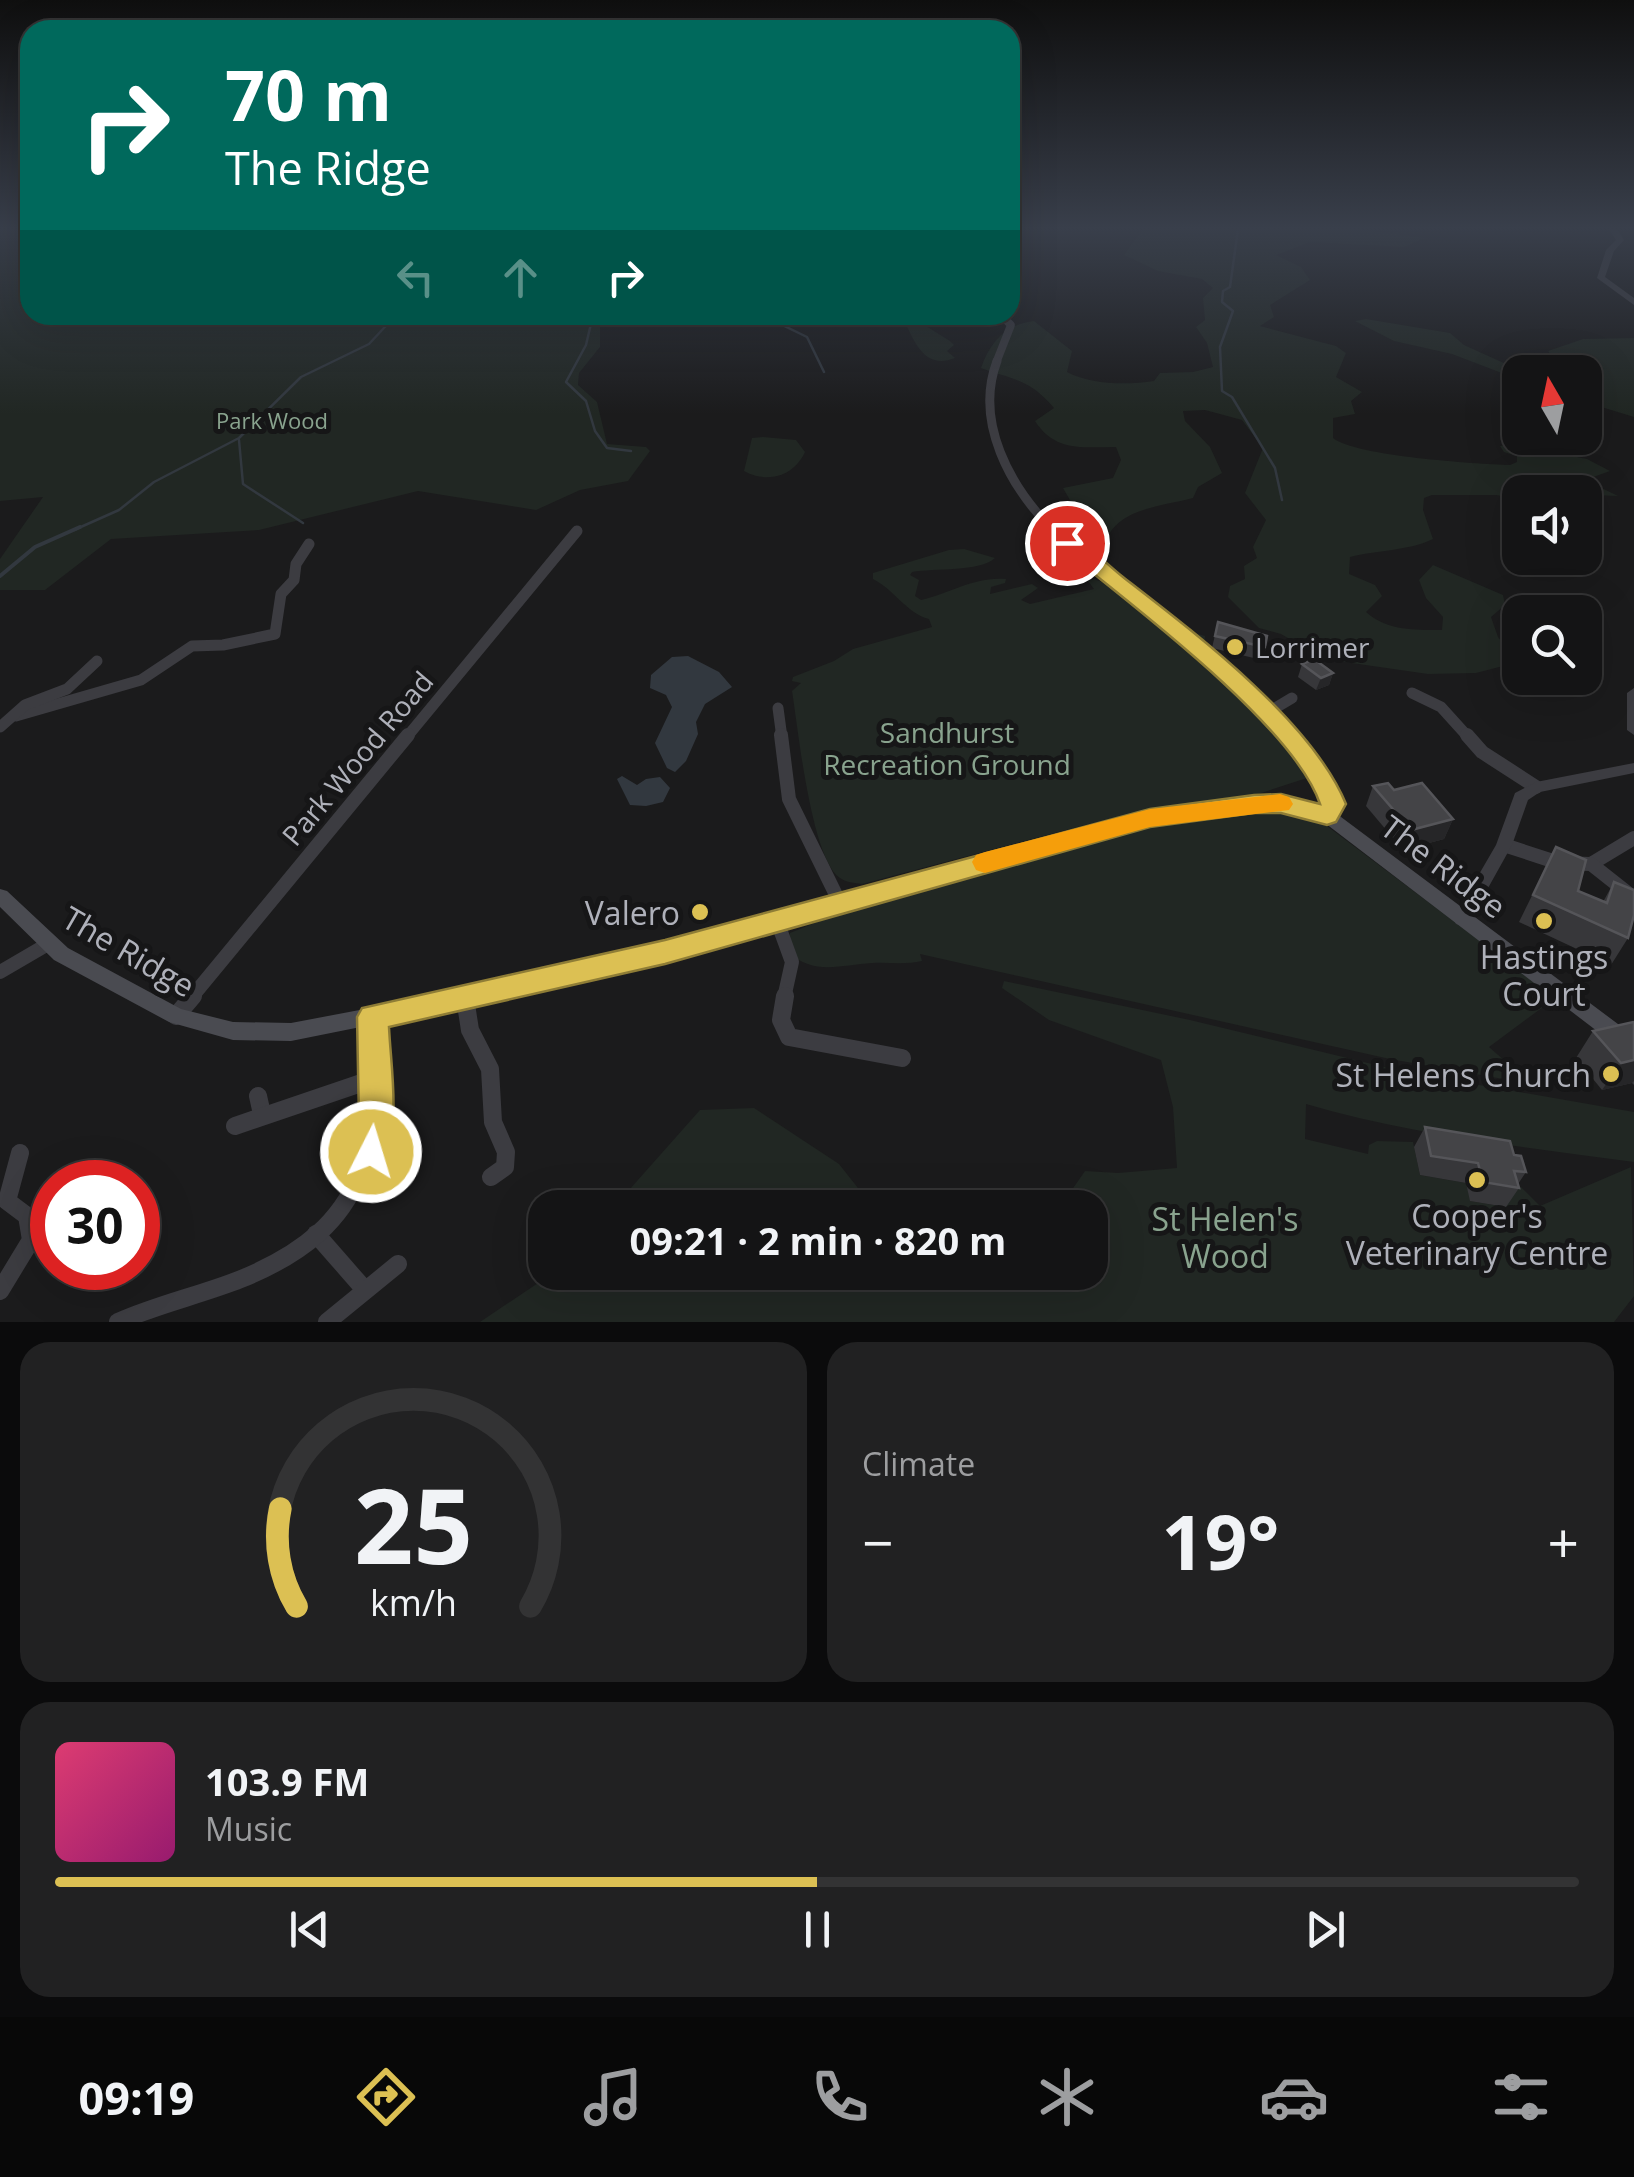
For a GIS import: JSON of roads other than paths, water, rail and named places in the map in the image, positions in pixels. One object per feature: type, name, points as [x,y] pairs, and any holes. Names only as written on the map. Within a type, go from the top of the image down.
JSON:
[{"type":"main road","name":"The Ridge","points":[[0,896],[48,944],[176,1016],[213,1028],[291,1032],[465,998],[665,952],[1150,818],[1281,804],[1327,816],[1634,1048]]},
{"type":"street","points":[[1010,325],[1010,340],[992,375],[992,423],[998,448],[1029,507],[1046,526],[1164,620],[1267,713],[1325,784],[1333,804],[1327,816]]},
{"type":"street","name":"Park Wood Road","points":[[176,1016],[577,531]]},
{"type":"street","points":[[16,716],[141,680],[192,646],[271,636],[278,631],[282,594],[294,580],[296,564],[308,544]]},
{"type":"street","points":[[0,727],[26,705],[67,689],[97,661]]},
{"type":"street","points":[[1412,693],[1440,707],[1462,726],[1482,752],[1536,786]]},
{"type":"street","points":[[1634,693],[1634,730]]},
{"type":"street","points":[[1267,713],[1292,698]]},
{"type":"street","points":[[778,708],[789,799],[840,903]]},
{"type":"street","points":[[1462,918],[1504,845],[1521,797],[1536,786],[1634,768]]},
{"type":"street","points":[[1591,864],[1634,838]]},
{"type":"street","points":[[1504,845],[1560,862],[1591,864],[1634,898]]},
{"type":"street","points":[[777,921],[791,961],[780,1007],[781,1028],[789,1038],[902,1058]]},
{"type":"street","points":[[0,972],[48,944]]},
{"type":"street","points":[[465,998],[470,1030],[490,1069],[493,1122],[506,1152],[505,1166],[491,1178]]},
{"type":"street","points":[[118,1322],[258,1272],[316,1234],[354,1192],[371,1152],[376,1078],[373,1017]]},
{"type":"street","points":[[235,1126],[260,1105],[376,1078]]},
{"type":"street","points":[[0,1292],[26,1252],[32,1230],[28,1216],[3,1203],[20,1153]]},
{"type":"street","points":[[316,1234],[365,1290]]},
{"type":"street","points":[[327,1322],[398,1264]]},
{"type":"waterway","points":[[1224,291],[1222,302],[1233,311],[1220,347],[1222,391],[1232,397],[1275,468],[1282,500]]},
{"type":"waterway","points":[[74,530],[119,510],[154,482],[239,438],[301,377],[369,344],[387,325]]},
{"type":"waterway","points":[[591,325],[586,345],[566,382],[586,401],[595,431],[607,448],[631,451]]},
{"type":"waterway","points":[[782,325],[807,337],[824,372]]},
{"type":"waterway","points":[[239,440],[243,484],[303,523]]},
{"type":"waterway","points":[[0,576],[35,547],[80,527]]},
{"type":"place","name":"Lorrimer","points":[[1235,647]]},
{"type":"place","name":"Valero","points":[[700,912]]},
{"type":"place","name":"Hastings Court","points":[[1544,921]]},
{"type":"place","name":"St Helens Church","points":[[1611,1074]]},
{"type":"place","name":"Cooper's Veterinary Centre","points":[[1477,1180]]},
{"type":"park label","name":"Park Wood","points":[[272,420]]},
{"type":"park label","name":"Sandhurst Recreation Ground","points":[[947,748]]},
{"type":"park label","name":"St Helen's Wood","points":[[1225,1236]]}]
